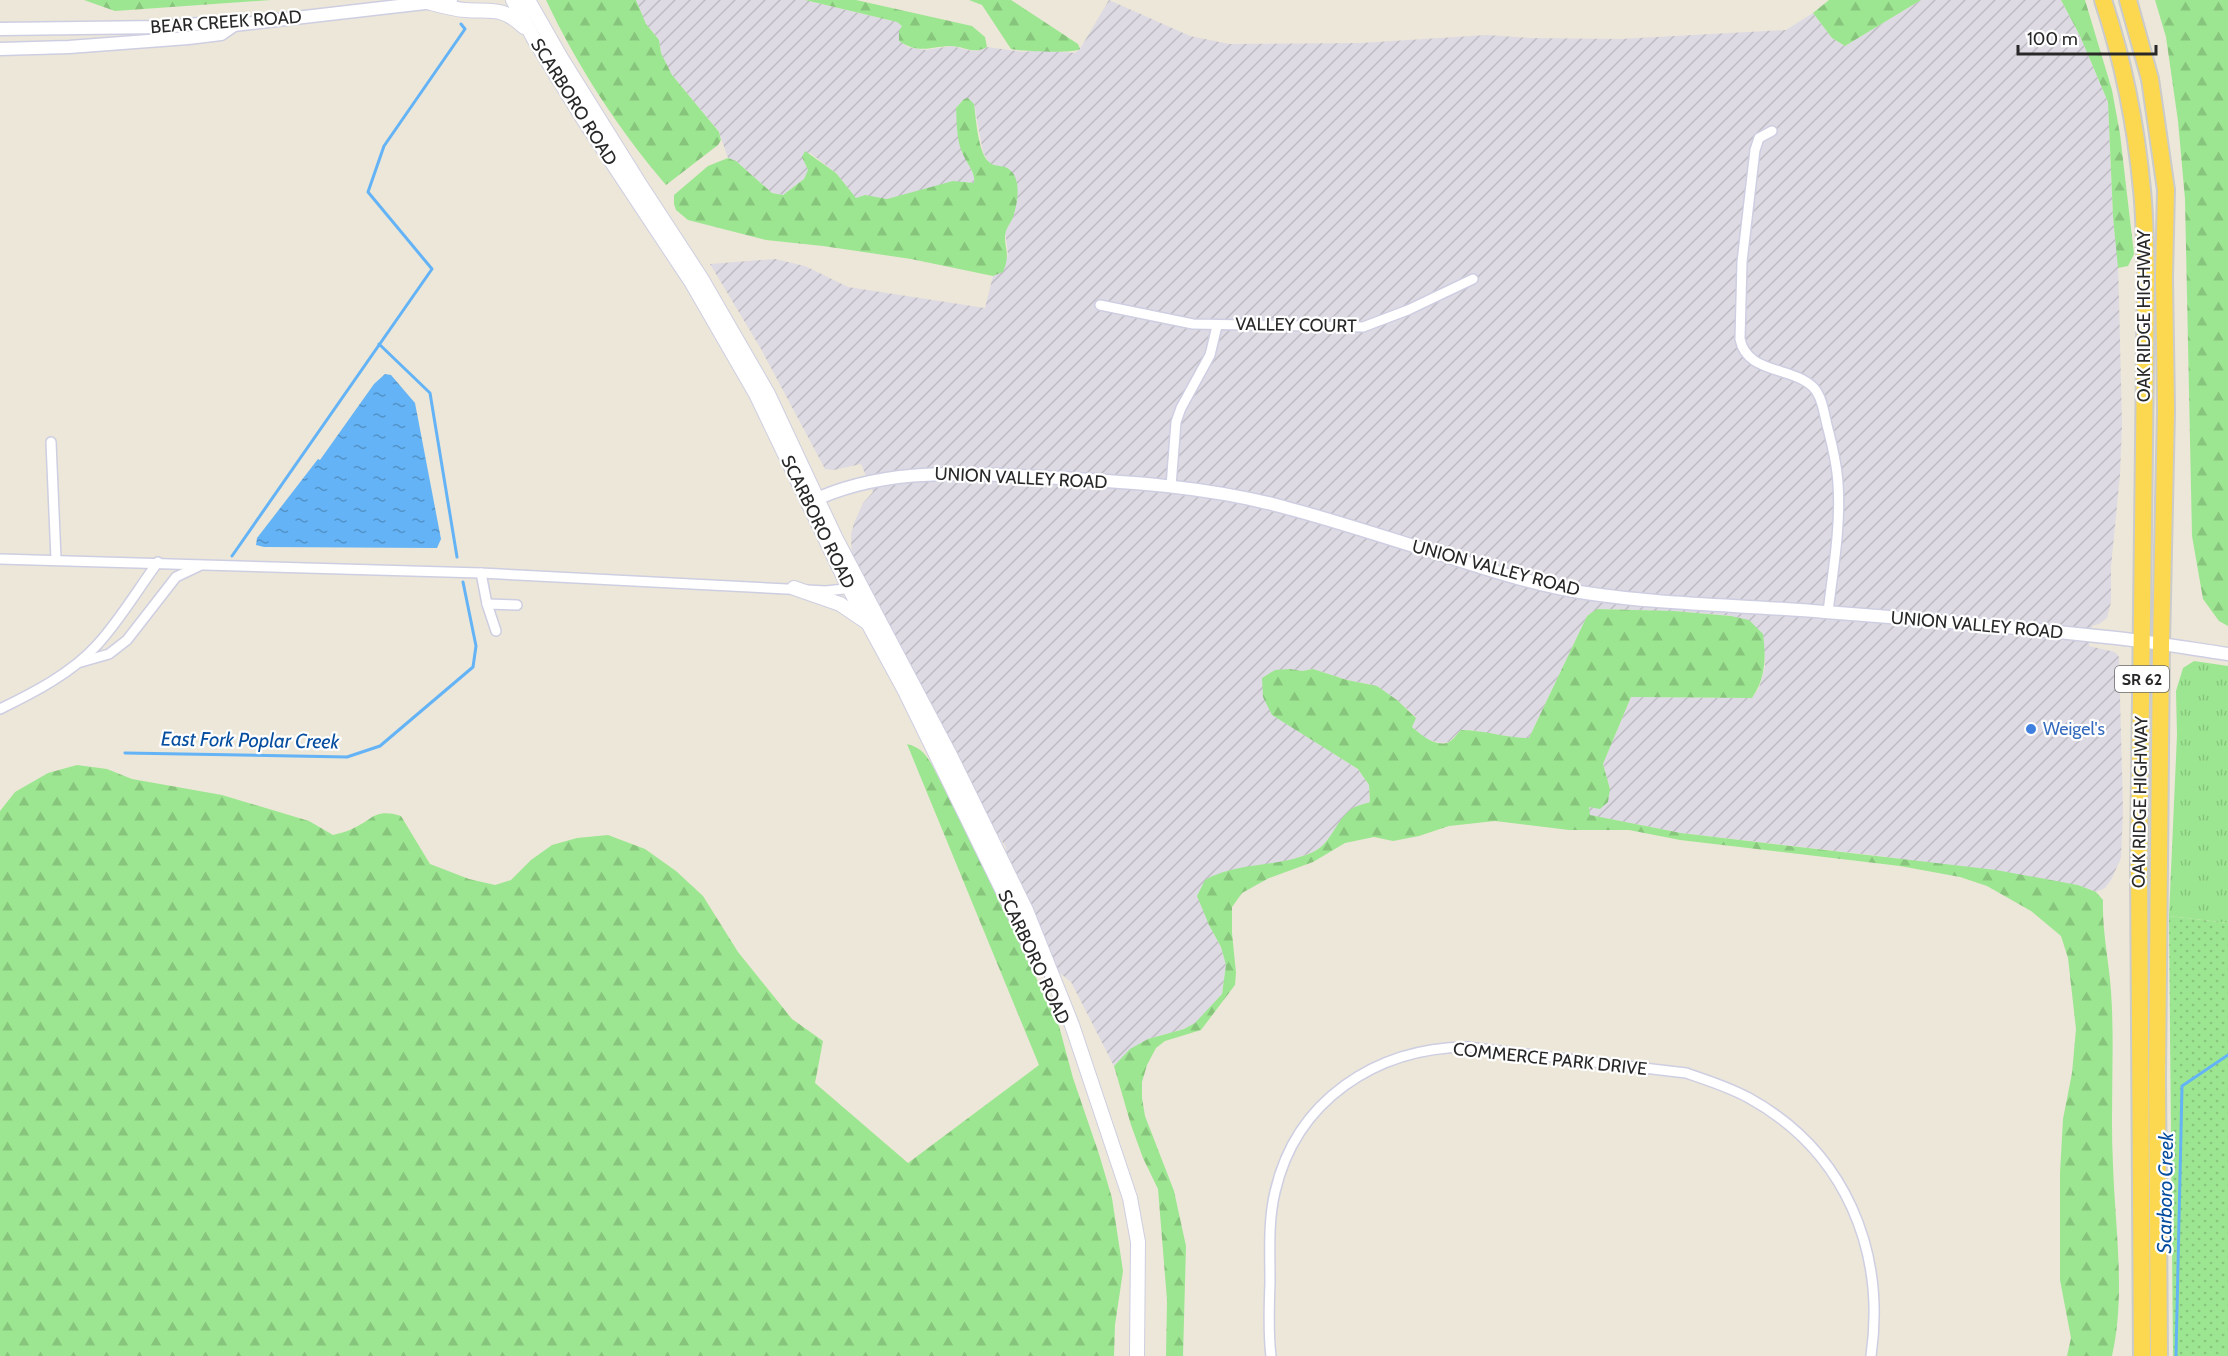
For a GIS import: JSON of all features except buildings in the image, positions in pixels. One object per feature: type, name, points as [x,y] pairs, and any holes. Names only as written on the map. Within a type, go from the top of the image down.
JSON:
[{"type":"highway","name":"OAK RIDGE HIGHWAY","points":[[2103,0],[2126,88],[2142,190],[2146,277],[2139,994],[2142,1356]]},
{"type":"highway","name":"OAK RIDGE HIGHWAY","points":[[2128,0],[2150,79],[2166,190],[2164,277],[2166,410],[2161,645],[2157,1078],[2159,1356]]},
{"type":"main road","name":"SCARBORO ROAD","points":[[513,0],[529,32],[584,120],[692,283],[722,333],[813,501],[855,587],[950,755],[1026,910],[1072,1025],[1130,1198],[1138,1242],[1137,1356]]},
{"type":"main road","name":"SCARBORO ROAD","points":[[528,0],[561,58],[737,337],[768,394],[813,501]]},
{"type":"main road","points":[[427,2],[465,10],[499,11],[510,16],[529,32]]},
{"type":"main road","name":"SCARBORO ROAD","points":[[855,587],[868,624],[905,691],[982,846],[1084,1064]]},
{"type":"main road","points":[[794,588],[840,604],[868,624]]},
{"type":"street","name":"BEAR CREEK ROAD","points":[[0,29],[234,25],[451,0]]},
{"type":"street","points":[[519,0],[595,124],[639,183]]},
{"type":"street","points":[[0,49],[69,47],[188,38],[221,34],[234,25]]},
{"type":"street","points":[[1772,131],[1760,138],[1755,150],[1742,262],[1740,339],[1749,358],[1762,365],[1801,378],[1814,388],[1822,404],[1838,484],[1837,531],[1828,612]]},
{"type":"street","name":"VALLEY COURT","points":[[1101,305],[1193,324],[1363,327],[1408,310],[1473,279]]},
{"type":"street","points":[[1171,486],[1176,422],[1181,408],[1210,355],[1218,326]]},
{"type":"street","points":[[51,442],[56,559]]},
{"type":"street","name":"UNION VALLEY ROAD","points":[[813,501],[833,492],[894,476],[922,474],[1001,475],[1171,486],[1235,495],[1289,508],[1481,568],[1573,591],[1619,598],[1828,612],[2099,636],[2228,654]]},
{"type":"street","points":[[0,559],[481,573],[826,591],[855,587]]},
{"type":"street","points":[[0,709],[45,684],[78,662],[97,645],[158,562]]},
{"type":"street","points":[[78,662],[109,654],[127,640],[176,577],[201,565]]},
{"type":"street","points":[[481,573],[487,604],[496,631]]},
{"type":"street","points":[[487,604],[517,605]]},
{"type":"street","name":"COMMERCE PARK DRIVE","points":[[1271,1356],[1270,1217],[1282,1165],[1303,1127],[1339,1089],[1377,1065],[1413,1053],[1447,1047],[1467,1047],[1686,1073],[1749,1098],[1778,1117],[1806,1140],[1841,1184],[1856,1216],[1867,1247],[1874,1288],[1875,1329],[1870,1356]]},
{"type":"shaded area","points":[[636,0],[805,0],[897,22],[902,26],[900,41],[908,47],[926,50],[952,46],[972,51],[987,47],[1024,52],[1042,50],[1075,53],[1080,49],[1109,0],[1190,36],[1229,44],[1361,43],[1487,35],[1620,39],[1786,30],[1813,13],[1832,38],[1845,46],[1921,0],[2061,0],[2080,36],[2108,102],[2113,217],[2118,259],[2122,425],[2120,475],[2111,567],[2111,602],[2107,618],[2092,626],[2089,646],[2115,652],[2119,657],[2123,810],[2121,858],[2111,880],[2105,888],[2096,892],[2078,885],[1879,856],[1681,833],[1589,815],[1589,807],[1610,789],[1603,764],[1631,697],[1752,698],[1759,688],[1765,667],[1763,634],[1731,616],[1674,611],[1597,609],[1587,616],[1529,738],[1461,730],[1449,742],[1440,743],[1426,739],[1412,727],[1416,717],[1377,686],[1347,680],[1313,669],[1302,671],[1289,669],[1289,725],[1358,769],[1369,785],[1370,802],[1357,806],[1321,847],[1313,852],[1198,896],[1209,925],[1221,947],[1226,965],[1222,994],[1196,1023],[1184,1029],[1148,1039],[1130,1050],[1114,1066],[1071,982],[1056,970],[1031,904],[1006,852],[1006,847],[991,825],[852,561],[851,535],[854,523],[863,503],[873,492],[861,464],[834,470],[825,469],[761,349],[710,264],[775,259],[805,266],[848,287],[985,308],[993,276],[1002,272],[1008,254],[997,166],[989,163],[983,152],[974,104],[964,99],[956,108],[962,152],[975,177],[974,183],[964,182],[887,199],[855,198],[836,173],[809,152],[805,165],[809,170],[804,179],[783,195],[772,193],[736,161],[728,158],[719,132],[672,75],[661,53],[659,40],[646,24]]},
{"type":"green space","points":[[84,0],[271,0],[115,11]]},
{"type":"green space","points":[[546,0],[636,0],[646,24],[659,40],[661,53],[672,75],[719,132],[721,140],[718,145],[666,185],[600,97],[571,49]]},
{"type":"green space","points":[[805,0],[856,0],[972,26],[985,37],[987,47],[978,50],[955,46],[918,49],[899,41],[899,31],[902,26],[897,22]]},
{"type":"green space","points":[[969,0],[1011,0],[1078,44],[1080,49],[1058,52],[1011,49],[982,5]]},
{"type":"green space","points":[[1829,0],[1921,0],[1845,46],[1832,38],[1813,13]]},
{"type":"green space","points":[[2061,0],[2085,0],[2112,90],[2120,134],[2134,254],[2128,266],[2118,268],[2113,217],[2108,102],[2080,36]]},
{"type":"green space","points":[[2155,0],[2228,0],[2228,626],[2219,621],[2203,599],[2192,536],[2185,199],[2178,121],[2166,37]]},
{"type":"green space","points":[[968,98],[974,104],[978,135],[985,157],[991,164],[1010,170],[1017,184],[1013,218],[1005,236],[1006,265],[1003,272],[993,276],[911,259],[766,240],[688,220],[676,210],[674,195],[708,166],[728,158],[736,161],[772,193],[783,195],[804,179],[808,170],[802,157],[805,151],[836,173],[856,198],[865,195],[887,199],[953,181],[974,183],[972,171],[960,147],[957,130],[956,108]]},
{"type":"green space","points":[[1597,609],[1674,611],[1731,616],[1749,620],[1763,634],[1765,659],[1760,683],[1752,698],[1631,697],[1603,764],[1610,789],[1608,802],[1600,809],[1589,807],[1590,815],[1681,833],[1996,870],[2078,885],[2096,892],[2103,900],[2112,1013],[2112,1143],[2119,1285],[2112,1356],[2067,1356],[2071,1338],[2060,1280],[2060,1173],[2063,1119],[2072,1073],[2076,1029],[2068,958],[2061,936],[2031,911],[1987,886],[1960,877],[1900,866],[1680,840],[1629,830],[1569,830],[1495,821],[1449,826],[1419,836],[1393,841],[1374,837],[1345,843],[1313,862],[1269,878],[1242,893],[1232,907],[1235,985],[1201,1030],[1165,1041],[1156,1048],[1147,1065],[1142,1082],[1145,1116],[1174,1191],[1186,1246],[1183,1356],[1166,1356],[1167,1300],[1158,1189],[1131,1125],[1114,1066],[1130,1049],[1148,1039],[1184,1029],[1195,1023],[1222,994],[1226,965],[1221,947],[1197,896],[1205,880],[1231,870],[1300,857],[1313,852],[1323,845],[1348,811],[1370,802],[1369,785],[1358,769],[1272,715],[1263,697],[1262,678],[1275,670],[1313,669],[1347,680],[1377,686],[1397,700],[1416,718],[1412,727],[1434,742],[1449,742],[1461,730],[1529,738],[1587,616]]},
{"type":"green space","points":[[2194,661],[2228,666],[2228,923],[2169,916],[2177,735],[2176,691],[2183,668]]},
{"type":"green space","points":[[907,744],[921,750],[931,763],[979,857],[1059,1026],[1073,1078],[1112,1198],[1123,1271],[1115,1325],[1114,1356],[0,1356],[0,811],[15,792],[48,773],[77,765],[107,769],[132,779],[222,795],[309,821],[333,835],[359,826],[379,814],[392,814],[401,816],[430,864],[469,879],[495,885],[511,880],[531,860],[552,845],[577,838],[608,835],[645,849],[676,871],[703,896],[738,952],[792,1019],[823,1041],[815,1083],[908,1163],[1039,1065]]},
{"type":"green space","points":[[2169,916],[2228,923],[2228,1356],[2173,1356]]},
{"type":"water","points":[[385,374],[391,375],[415,403],[441,539],[437,548],[264,547],[256,545],[257,538],[318,459],[320,460],[374,384]]},
{"type":"waterway","name":"East Fork Poplar Creek","points":[[232,556],[432,269],[368,192],[384,146],[465,29],[461,24]]},
{"type":"waterway","name":"East Fork Poplar Creek","points":[[379,344],[430,393],[457,557]]},
{"type":"waterway","name":"East Fork Poplar Creek","points":[[125,753],[347,757],[380,746],[473,667],[476,646],[463,582]]},
{"type":"waterway","name":"Scarboro Creek","points":[[2176,1356],[2182,1086],[2228,1055]]},
{"type":"place","name":"Weigel's","points":[[2031,729]]}]
